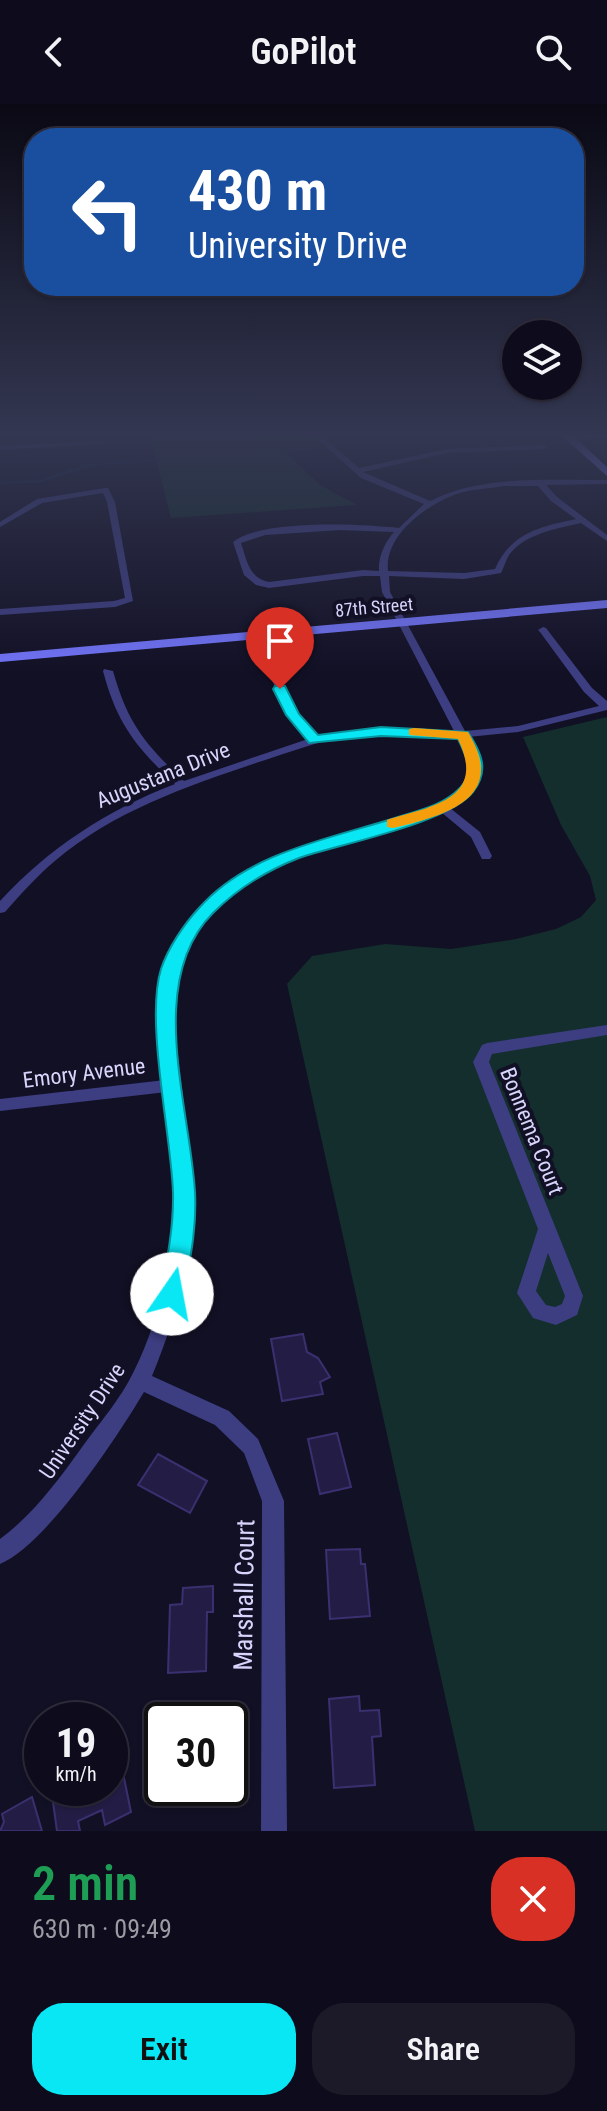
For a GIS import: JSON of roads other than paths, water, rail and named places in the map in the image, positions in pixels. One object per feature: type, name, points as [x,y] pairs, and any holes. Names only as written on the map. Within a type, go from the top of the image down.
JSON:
[{"type":"street","points":[[0,525],[21,513]]},
{"type":"street","points":[[0,612],[132,602],[126,588],[113,513]]},
{"type":"street","points":[[383,573],[387,548],[399,530],[420,513]]},
{"type":"street","points":[[573,513],[607,539]]},
{"type":"street","points":[[242,537],[237,542],[248,575],[256,587],[383,573],[453,576],[494,573],[501,569],[506,553],[519,541],[550,527],[584,520]]},
{"type":"street","points":[[231,533],[242,537],[352,526],[399,530]]},
{"type":"street","name":"University Drive","points":[[0,1553],[68,1486],[140,1380],[172,1294],[183,1235],[184,1193],[166,1012],[169,971],[179,948],[205,910],[226,890],[270,864],[443,808],[466,791],[476,774],[475,760],[463,735],[386,592],[383,573]]},
{"type":"street","name":"87th Street","points":[[0,658],[607,604]]},
{"type":"street","points":[[543,630],[588,690],[607,707]]},
{"type":"street","points":[[267,655],[288,708],[314,740]]},
{"type":"street","points":[[108,671],[117,710],[138,744],[182,785]]},
{"type":"street","name":"Augustana Drive","points":[[3,901],[43,862],[80,834],[135,803],[314,740],[381,732],[463,735],[528,729],[607,707]]},
{"type":"street","points":[[443,808],[476,835],[486,856]]},
{"type":"street","name":"Bonnema Court","points":[[547,1229],[481,1062],[487,1049],[607,1030]]},
{"type":"street","name":"Emory Avenue","points":[[0,1105],[172,1085]]},
{"type":"street","name":"Marshall Court","points":[[140,1380],[222,1418],[251,1446],[273,1501],[274,1831]]}]
